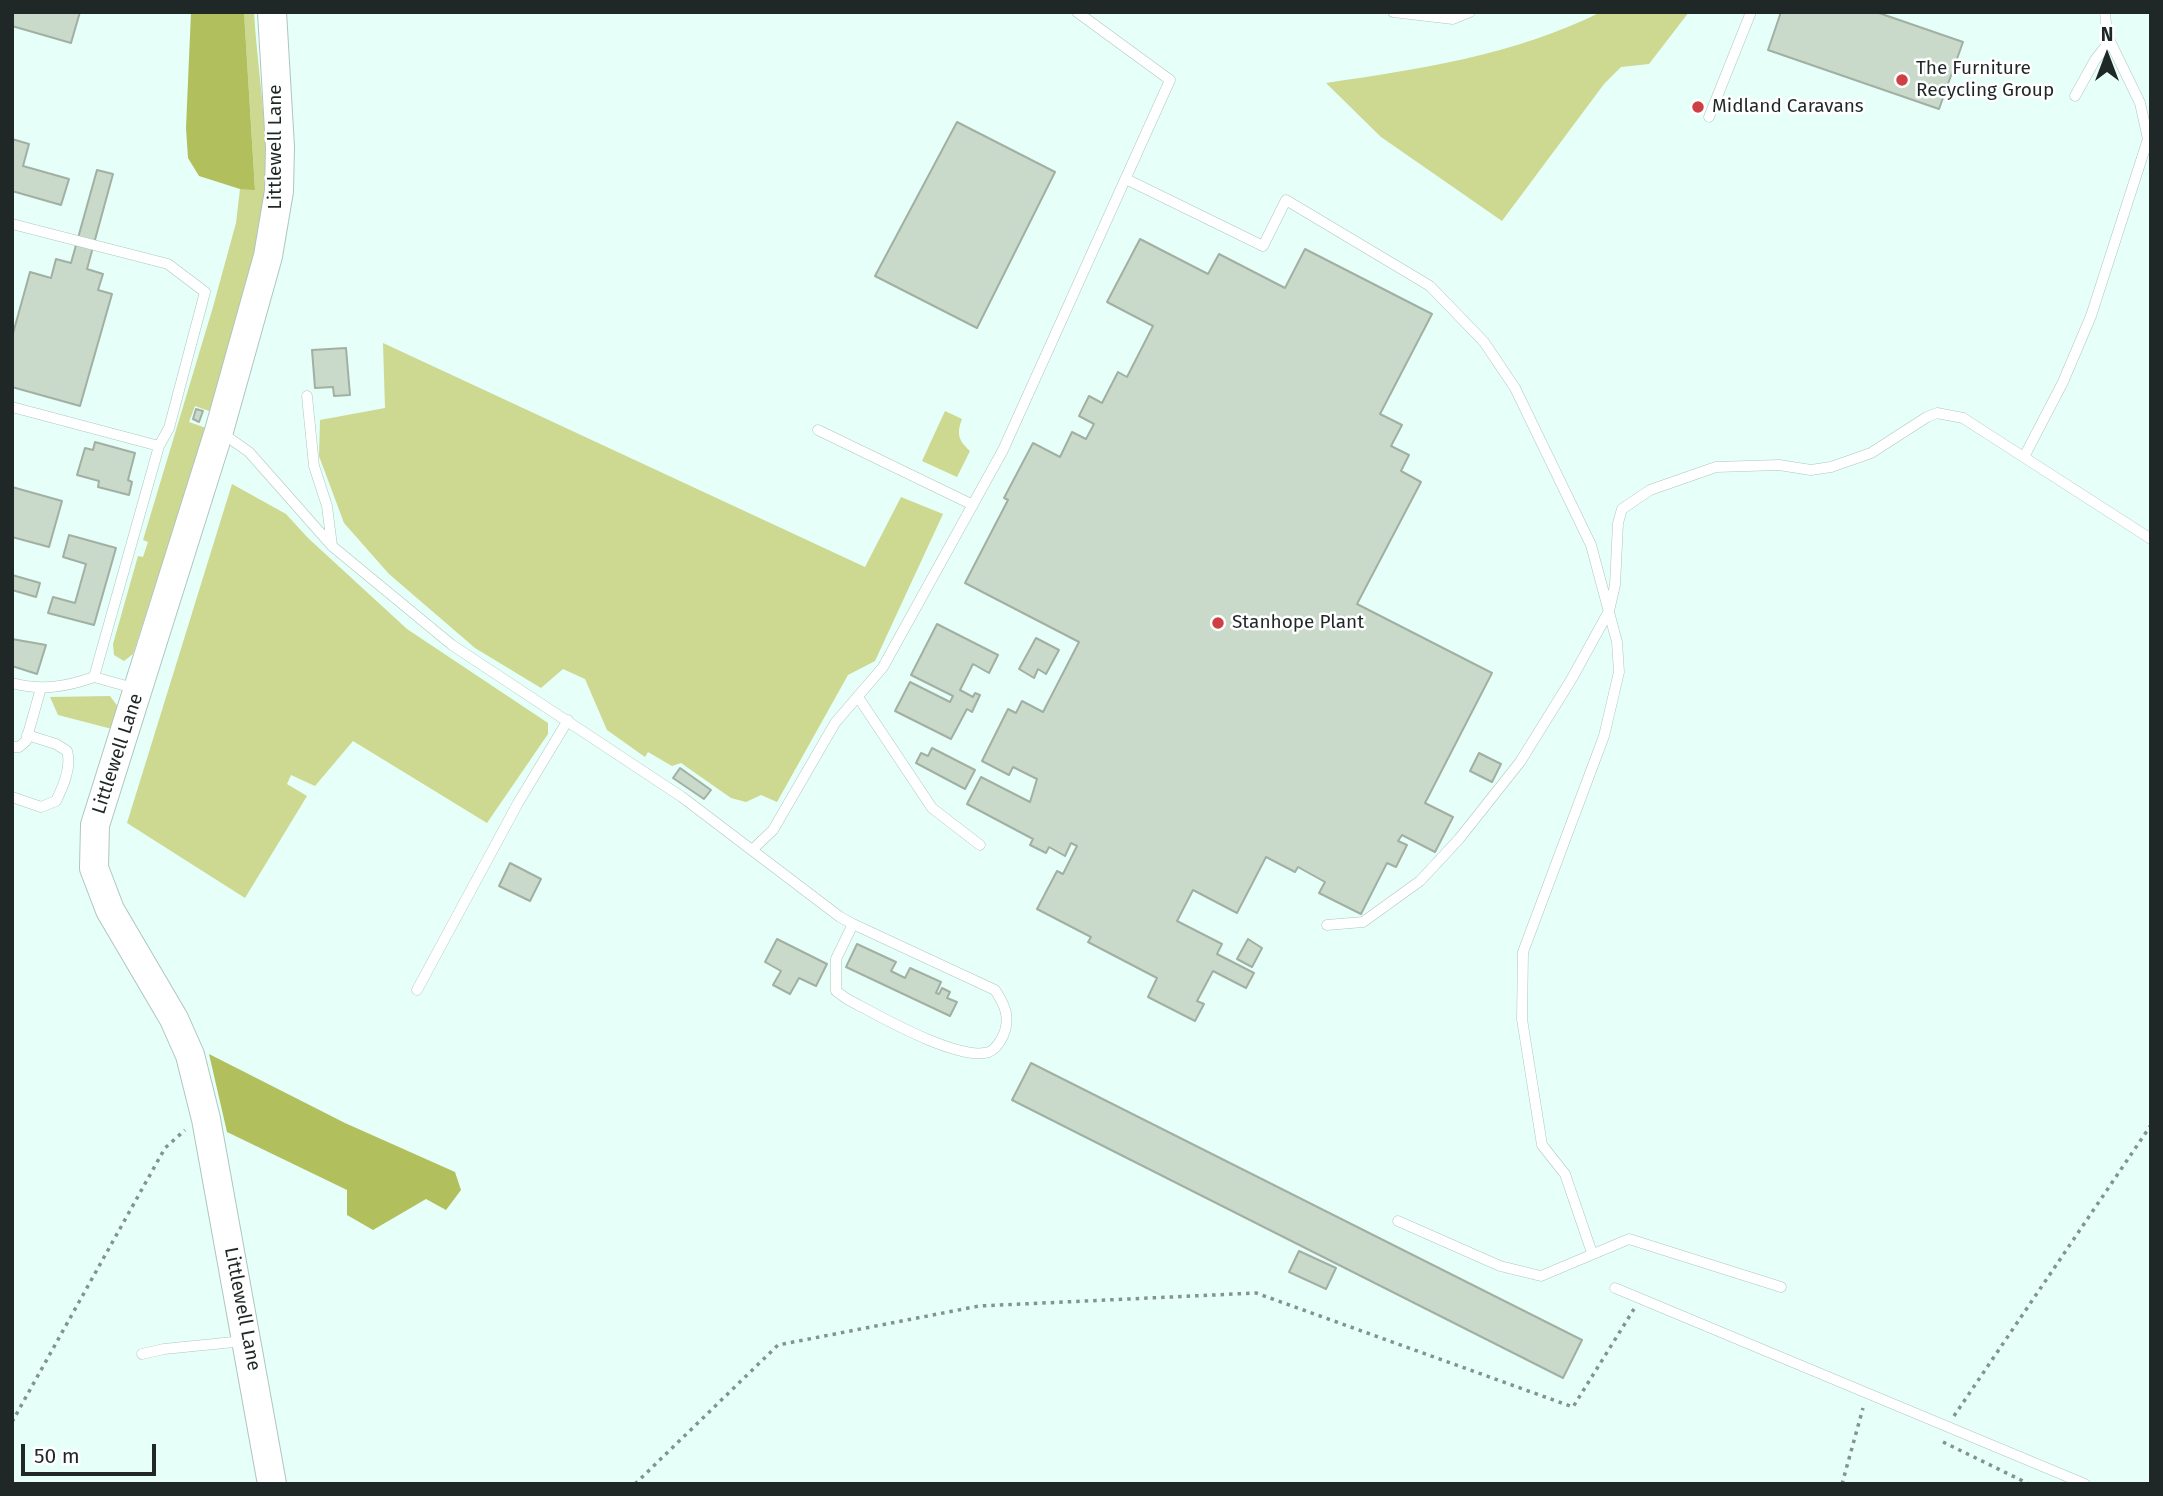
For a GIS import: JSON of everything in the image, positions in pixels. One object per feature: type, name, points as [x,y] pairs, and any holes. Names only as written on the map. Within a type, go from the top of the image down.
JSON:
[{"type":"street","name":"Littlewell Lane","points":[[272,12],[280,146],[275,220],[219,431],[96,825],[94,868],[110,910],[174,1019],[190,1055],[206,1119],[272,1484]]},
{"type":"lane","points":[[752,850],[773,830],[835,723],[883,667],[1003,450],[1170,80],[1077,12]]},
{"type":"lane","points":[[1393,12],[1453,19],[1471,12]]},
{"type":"lane","points":[[1709,117],[1751,12]]},
{"type":"lane","points":[[2024,457],[2063,382],[2091,316],[2148,139],[2140,103],[2109,42],[2105,12]]},
{"type":"lane","points":[[2075,96],[2095,60],[2109,42]]},
{"type":"lane","points":[[1126,178],[1263,246],[1286,200],[1430,286],[1484,342],[1515,388],[1591,545],[1617,642],[1619,672],[1604,736],[1523,952],[1522,1019],[1542,1145],[1565,1174],[1592,1253]]},
{"type":"lane","points":[[12,224],[168,264],[205,292],[169,428],[159,446],[93,677]]},
{"type":"lane","points":[[307,396],[314,466],[327,506],[332,546]]},
{"type":"lane","points":[[12,407],[159,446]]},
{"type":"lane","points":[[1327,925],[1363,922],[1420,881],[1459,839],[1520,762],[1572,680],[1609,611],[1615,585],[1622,509],[1633,500],[1674,480],[1716,467],[1779,465],[1811,470],[1831,467],[1871,453],[1922,419],[1937,413],[1963,418],[2151,539]]},
{"type":"lane","points":[[818,430],[973,505]]},
{"type":"lane","points":[[219,431],[249,452],[332,546],[452,645],[682,797],[840,917],[995,990],[1006,1006],[1005,1031],[999,1044],[991,1051],[984,1052],[956,1049],[930,1040],[847,999],[836,990],[836,959],[853,924]]},
{"type":"lane","points":[[12,683],[41,688],[68,686],[93,677],[139,690]]},
{"type":"lane","points":[[12,747],[19,747],[27,736],[41,688]]},
{"type":"lane","points":[[858,697],[932,808],[980,845]]},
{"type":"lane","points":[[417,990],[518,803],[568,720]]},
{"type":"lane","points":[[12,797],[41,807],[56,801],[63,787],[69,759],[67,751],[56,744],[27,736]]},
{"type":"lane","points":[[1398,1221],[1500,1266],[1541,1276],[1629,1239],[1781,1287]]},
{"type":"lane","points":[[1615,1288],[2085,1484]]},
{"type":"lane","points":[[142,1354],[248,1340]]},
{"type":"path","points":[[12,1422],[165,1148],[188,1126],[206,1119]]},
{"type":"path","points":[[2029,1484],[1941,1441],[2151,1125]]},
{"type":"path","points":[[635,1484],[778,1345],[979,1306],[1256,1293],[1573,1408],[1636,1306]]},
{"type":"path","points":[[1851,1403],[1874,1413]]},
{"type":"path","points":[[1842,1484],[1863,1408]]},
{"type":"green space","points":[[191,12],[244,12],[255,190],[240,189],[199,176],[188,158],[186,128]]},
{"type":"green space","points":[[244,12],[254,12],[265,128],[265,198],[261,229],[247,291],[212,412],[195,406],[189,422],[206,428],[133,654],[124,661],[114,655],[113,644],[138,556],[143,557],[148,542],[143,540],[213,307],[236,223],[240,189],[255,189]]},
{"type":"green space","points":[[1601,12],[1689,12],[1649,64],[1621,67],[1604,84],[1502,221],[1381,137],[1326,83],[1432,66],[1501,50],[1568,27]]},
{"type":"green space","points":[[383,343],[865,567],[901,497],[943,514],[875,661],[848,675],[777,802],[761,795],[746,802],[731,798],[681,763],[672,766],[648,752],[645,757],[607,730],[585,679],[563,669],[541,688],[475,648],[389,574],[344,523],[319,456],[320,420],[385,408]]},
{"type":"green space","points":[[945,411],[962,419],[960,437],[970,451],[957,477],[922,461]]},
{"type":"green space","points":[[232,484],[286,514],[308,538],[407,629],[548,723],[548,734],[487,823],[353,741],[315,786],[291,775],[287,784],[307,796],[245,898],[127,823]]},
{"type":"green space","points":[[110,696],[119,708],[112,729],[58,715],[50,697]]},
{"type":"green space","points":[[209,1054],[345,1123],[455,1172],[461,1190],[446,1210],[426,1199],[373,1230],[347,1215],[347,1190],[227,1132]]},
{"type":"building","points":[[12,12],[80,12],[71,43],[12,26]]},
{"type":"building","name":"The Furniture Recycling Group","points":[[1781,12],[1876,12],[1963,42],[1939,109],[1768,50]]},
{"type":"building","points":[[957,122],[1055,172],[977,328],[875,276]]},
{"type":"building","points":[[12,139],[29,144],[23,166],[69,179],[61,205],[12,191]]},
{"type":"building","points":[[97,170],[113,174],[87,269],[103,274],[98,290],[112,294],[80,406],[12,387],[12,337],[30,272],[51,278],[56,259],[71,263]]},
{"type":"building","name":"Stanhope Plant","points":[[1140,239],[1208,274],[1219,254],[1285,288],[1305,249],[1432,314],[1380,414],[1402,425],[1391,446],[1409,455],[1401,471],[1421,482],[1357,604],[1492,673],[1425,803],[1453,817],[1435,852],[1402,835],[1398,841],[1407,845],[1396,867],[1387,863],[1361,914],[1319,893],[1325,882],[1298,867],[1295,872],[1266,857],[1237,913],[1193,890],[1177,921],[1222,944],[1217,954],[1254,973],[1246,988],[1213,971],[1197,1001],[1204,1004],[1195,1021],[1148,997],[1157,978],[1088,942],[1091,937],[1037,909],[1057,871],[1063,874],[1077,846],[1071,843],[1065,856],[1049,847],[1046,853],[1030,845],[1033,839],[967,804],[981,777],[1030,802],[1037,779],[1013,767],[1009,775],[982,761],[1008,709],[1016,713],[1022,701],[1043,712],[1079,642],[965,583],[1008,500],[1004,498],[1033,443],[1060,457],[1072,432],[1086,439],[1094,424],[1079,416],[1089,396],[1102,403],[1118,372],[1127,377],[1153,326],[1107,302]]},
{"type":"building","points":[[346,348],[350,395],[334,396],[333,387],[315,388],[312,350]]},
{"type":"building","points":[[196,409],[203,411],[199,422],[193,419]]},
{"type":"building","points":[[95,442],[135,453],[128,480],[132,482],[129,495],[98,487],[99,481],[77,475],[85,448],[93,450]]},
{"type":"building","points":[[12,487],[62,501],[49,547],[12,537]]},
{"type":"building","points":[[69,535],[116,548],[94,625],[48,613],[53,597],[75,603],[86,564],[63,557]]},
{"type":"building","points":[[12,575],[40,583],[36,597],[12,590]]},
{"type":"building","points":[[937,624],[998,655],[989,673],[973,664],[960,690],[973,697],[975,693],[980,695],[972,712],[967,709],[951,739],[895,711],[910,682],[950,702],[953,696],[911,675]]},
{"type":"building","points":[[1036,638],[1059,650],[1046,674],[1038,669],[1034,678],[1019,669]]},
{"type":"building","points":[[12,639],[46,645],[37,674],[12,666]]},
{"type":"building","points":[[932,748],[975,770],[965,789],[916,763],[921,753],[928,756]]},
{"type":"building","points":[[1479,753],[1501,764],[1492,782],[1470,771]]},
{"type":"building","points":[[680,768],[711,790],[704,799],[673,778]]},
{"type":"building","points":[[510,863],[541,879],[530,901],[499,886]]},
{"type":"building","points":[[777,939],[827,964],[816,986],[799,978],[790,994],[773,985],[781,971],[765,962]]},
{"type":"building","points":[[1248,939],[1262,948],[1252,967],[1237,959]]},
{"type":"building","points":[[857,944],[896,962],[891,971],[905,978],[910,968],[941,982],[936,993],[939,994],[942,988],[950,992],[947,998],[957,1002],[950,1016],[846,967]]},
{"type":"building","points":[[1031,1063],[1582,1340],[1563,1378],[1012,1100]]},
{"type":"building","points":[[1299,1251],[1336,1268],[1326,1289],[1289,1272]]},
{"type":"place","name":"The Furniture Recycling Group","points":[[1902,80]]},
{"type":"place","name":"Midland Caravans","points":[[1698,107]]},
{"type":"place","name":"Stanhope Plant","points":[[1218,623]]}]
